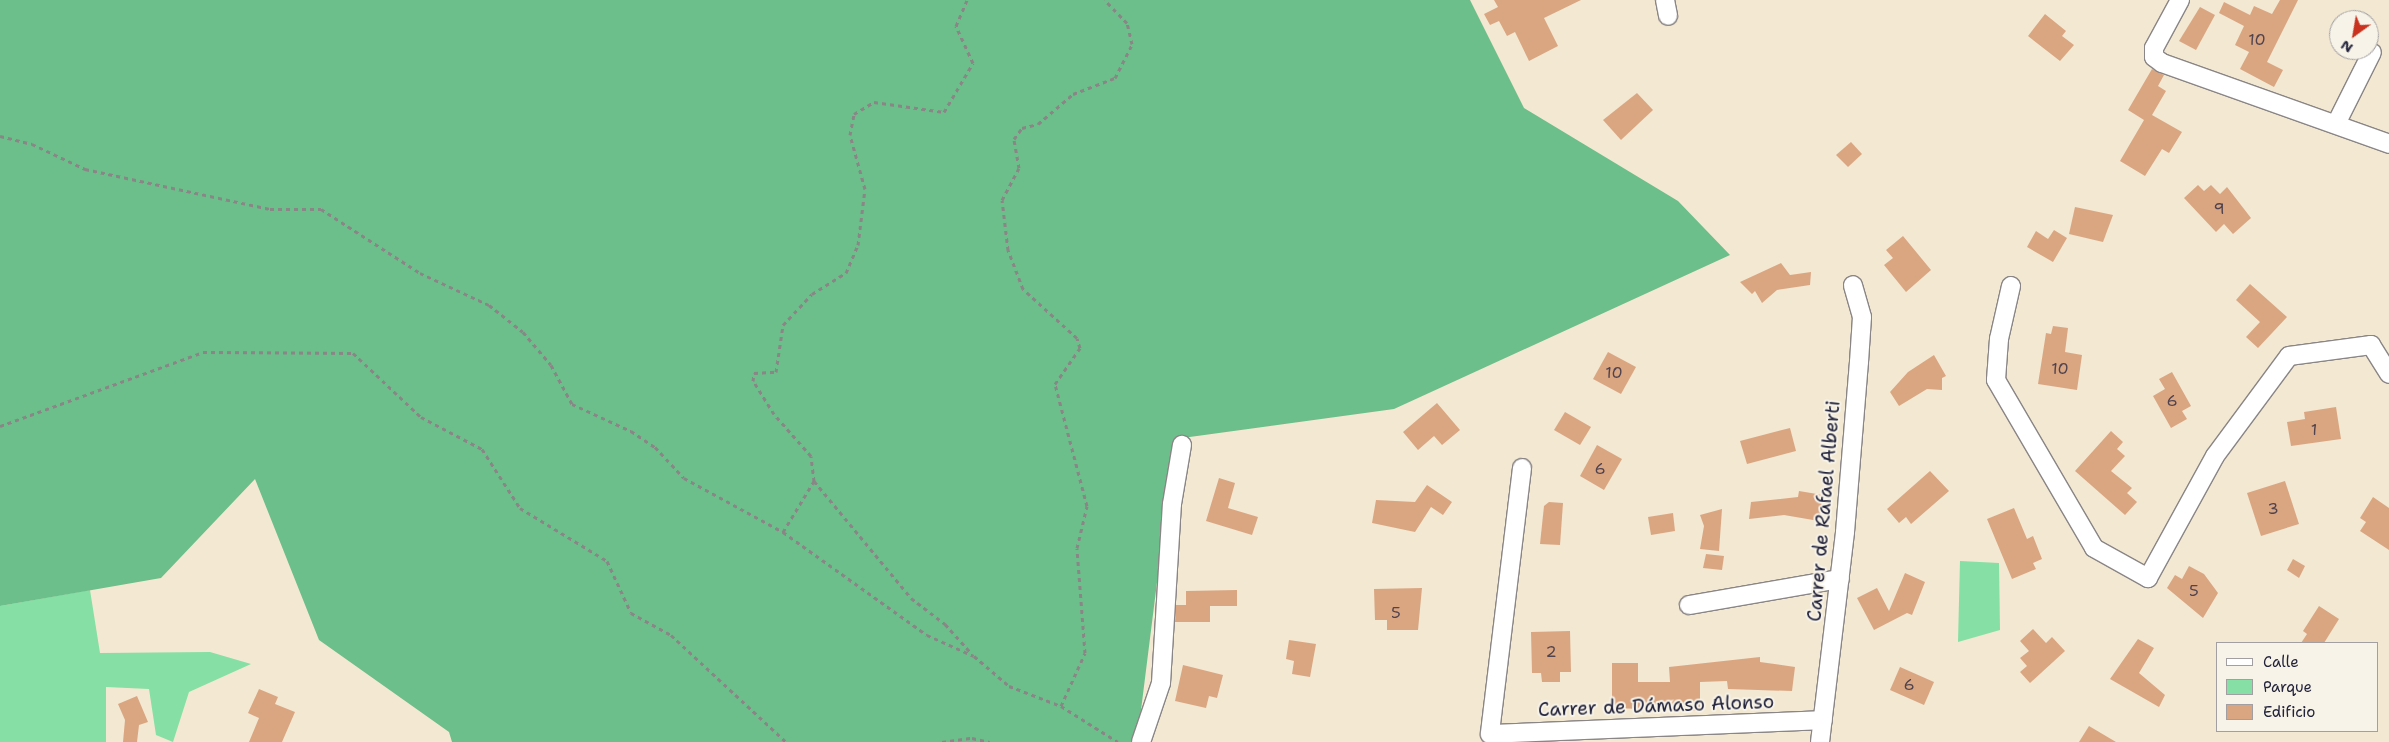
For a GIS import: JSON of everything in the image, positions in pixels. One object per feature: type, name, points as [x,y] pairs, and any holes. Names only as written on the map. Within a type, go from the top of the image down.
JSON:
[{"type":"street","points":[[2180,0],[2154,48],[2158,60],[2389,144]]},
{"type":"street","points":[[2336,124],[2368,60]]},
{"type":"street","name":"Carrer de Rafael Alberti","points":[[1820,742],[1840,579],[1862,318],[1853,285]]},
{"type":"street","points":[[2011,286],[1999,339],[1996,380],[2094,548],[2148,578],[2215,456],[2289,356],[2371,346],[2389,374]]},
{"type":"street","points":[[1141,742],[1161,683],[1172,504],[1182,445]]},
{"type":"street","name":"Carrer de Dámaso Alonso","points":[[1522,468],[1490,734],[1823,720]]},
{"type":"street","points":[[1689,605],[1840,579]]},
{"type":"path","points":[[967,0],[956,26],[973,63],[944,112],[874,102],[854,114],[850,136],[865,188],[858,245],[846,274],[812,294],[783,325],[776,372],[754,373],[753,381],[774,414],[811,456],[814,481],[911,598],[946,624],[974,656],[1009,686],[1061,706],[1118,742]]},
{"type":"path","points":[[1061,706],[1085,653],[1077,548],[1087,506],[1055,384],[1080,348],[1077,338],[1023,289],[1008,250],[1002,200],[1019,168],[1014,139],[1022,128],[1038,124],[1073,94],[1115,78],[1132,44],[1127,23],[1105,0]]},
{"type":"path","points":[[0,136],[32,144],[85,169],[270,209],[321,209],[420,273],[489,305],[523,332],[551,365],[572,404],[631,432],[655,447],[684,478],[783,532],[928,635],[974,656]]},
{"type":"path","points":[[0,426],[203,352],[353,353],[421,417],[482,449],[520,508],[607,561],[631,613],[671,635],[786,742]]},
{"type":"path","points":[[783,532],[814,481]]},
{"type":"path","points":[[942,742],[972,738],[990,742]]},
{"type":"green space","points":[[0,0],[1470,0],[1524,108],[1678,201],[1730,255],[1394,409],[1175,439],[1137,742],[452,742],[449,732],[319,640],[255,479],[161,578],[0,606]]},
{"type":"green space","points":[[1960,561],[1999,563],[2000,630],[1958,642]]},
{"type":"green space","points":[[90,590],[100,653],[210,652],[251,664],[189,692],[173,742],[156,735],[149,689],[106,687],[106,742],[0,742],[0,606]]},
{"type":"building","points":[[1494,0],[1581,0],[1544,18],[1558,46],[1529,61],[1515,32],[1507,36],[1499,21],[1490,25],[1484,14],[1498,7]]},
{"type":"building","points":[[2280,0],[2298,0],[2267,62],[2283,70],[2274,87],[2240,69],[2249,52],[2235,45],[2244,26],[2219,13],[2224,2],[2250,15],[2254,6],[2272,14]]},
{"type":"building","points":[[2200,7],[2215,15],[2196,50],[2179,41]]},
{"type":"building","points":[[2045,14],[2066,31],[2062,36],[2074,45],[2060,61],[2028,36]]},
{"type":"building","points":[[2152,69],[2164,75],[2158,86],[2166,91],[2152,115],[2182,132],[2169,153],[2162,149],[2145,176],[2120,161],[2144,120],[2128,110]]},
{"type":"building","points":[[1637,93],[1653,110],[1621,140],[1603,120]]},
{"type":"building","points":[[1851,142],[1862,154],[1848,167],[1836,155]]},
{"type":"building","points":[[2198,185],[2204,191],[2211,185],[2220,194],[2227,187],[2251,218],[2233,234],[2224,224],[2216,232],[2184,198]]},
{"type":"building","points":[[2075,207],[2113,215],[2103,242],[2069,234]]},
{"type":"building","points":[[2054,230],[2067,238],[2053,262],[2027,247],[2036,231],[2048,239]]},
{"type":"building","points":[[1903,236],[1931,270],[1906,292],[1884,265],[1893,258],[1886,250]]},
{"type":"building","points":[[1781,263],[1790,275],[1811,272],[1810,285],[1777,290],[1762,303],[1755,291],[1752,294],[1740,282]]},
{"type":"building","points":[[2250,284],[2287,317],[2258,348],[2246,337],[2260,322],[2236,300]]},
{"type":"building","points":[[2053,326],[2068,328],[2065,352],[2082,355],[2077,390],[2038,384],[2046,333],[2051,334]]},
{"type":"building","points":[[1608,352],[1636,367],[1621,394],[1593,379]]},
{"type":"building","points":[[1934,355],[1946,376],[1942,378],[1942,390],[1927,389],[1899,406],[1890,392],[1908,372]]},
{"type":"building","points":[[2172,372],[2191,406],[2182,411],[2187,419],[2171,428],[2153,396],[2165,389],[2159,379]]},
{"type":"building","points":[[1437,403],[1460,430],[1442,445],[1434,436],[1418,450],[1403,432]]},
{"type":"building","points":[[2336,407],[2341,439],[2291,446],[2287,422],[2305,419],[2304,412]]},
{"type":"building","points":[[1565,412],[1591,427],[1580,445],[1554,430]]},
{"type":"building","points":[[1790,428],[1796,451],[1747,464],[1740,441]]},
{"type":"building","points":[[2111,431],[2123,442],[2117,449],[2125,456],[2111,471],[2132,488],[2127,493],[2137,502],[2125,515],[2075,471]]},
{"type":"building","points":[[1597,445],[1622,459],[1604,490],[1580,476]]},
{"type":"building","points":[[1930,471],[1949,491],[1911,524],[1906,517],[1899,523],[1887,509]]},
{"type":"building","points":[[1219,478],[1235,483],[1228,508],[1258,517],[1252,535],[1206,521]]},
{"type":"building","points":[[2285,481],[2299,524],[2261,536],[2247,493]]},
{"type":"building","points":[[1427,485],[1452,502],[1443,515],[1431,507],[1415,532],[1372,523],[1376,500],[1415,502]]},
{"type":"building","points":[[1799,491],[1823,495],[1819,521],[1784,515],[1749,519],[1751,502],[1798,497]]},
{"type":"building","points":[[2373,497],[2389,508],[2389,550],[2360,531],[2366,522],[2360,518]]},
{"type":"building","points":[[1549,502],[1563,503],[1560,545],[1540,544],[1544,506]]},
{"type":"building","points":[[2014,508],[2027,539],[2033,536],[2042,559],[2033,563],[2036,569],[2012,579],[1987,519]]},
{"type":"building","points":[[1722,509],[1719,551],[1700,549],[1704,526],[1700,515]]},
{"type":"building","points":[[1673,513],[1675,531],[1651,535],[1648,517]]},
{"type":"building","points":[[1706,554],[1724,556],[1722,570],[1703,568]]},
{"type":"building","points":[[2293,559],[2305,566],[2299,578],[2287,570]]},
{"type":"building","points":[[2189,566],[2204,574],[2218,593],[2203,618],[2167,588],[2175,575],[2182,579]]},
{"type":"building","points":[[1905,573],[1925,582],[1912,615],[1907,613],[1874,630],[1857,598],[1877,588],[1889,611]]},
{"type":"building","points":[[1422,588],[1418,630],[1387,630],[1387,620],[1375,620],[1374,589]]},
{"type":"building","points":[[1237,590],[1237,606],[1210,606],[1210,622],[1175,622],[1176,605],[1186,605],[1186,591]]},
{"type":"building","points":[[2319,606],[2339,619],[2325,642],[2302,642],[2307,634],[2303,631]]},
{"type":"building","points":[[2033,629],[2046,643],[2052,637],[2065,651],[2030,683],[2020,672],[2027,666],[2020,658],[2029,651],[2020,641]]},
{"type":"building","points":[[1570,631],[1571,672],[1560,672],[1560,682],[1542,682],[1541,673],[1532,673],[1531,632]]},
{"type":"building","points":[[2138,639],[2154,648],[2139,673],[2165,695],[2159,707],[2110,679]]},
{"type":"building","points":[[1289,640],[1316,644],[1310,677],[1292,674],[1294,661],[1286,659]]},
{"type":"building","points":[[1760,657],[1760,662],[1795,667],[1792,691],[1728,689],[1727,681],[1700,682],[1700,711],[1612,708],[1612,663],[1638,663],[1638,682],[1670,682],[1669,667]]},
{"type":"building","points":[[1183,665],[1223,675],[1217,698],[1209,696],[1206,708],[1175,701]]},
{"type":"building","points":[[1900,667],[1934,682],[1924,705],[1890,690]]},
{"type":"building","points":[[259,689],[278,697],[275,704],[295,712],[282,742],[249,742],[259,718],[248,713]]},
{"type":"building","points":[[137,696],[148,722],[139,725],[137,742],[123,742],[125,720],[118,704]]},
{"type":"building","points":[[2089,726],[2116,742],[2079,742]]}]
